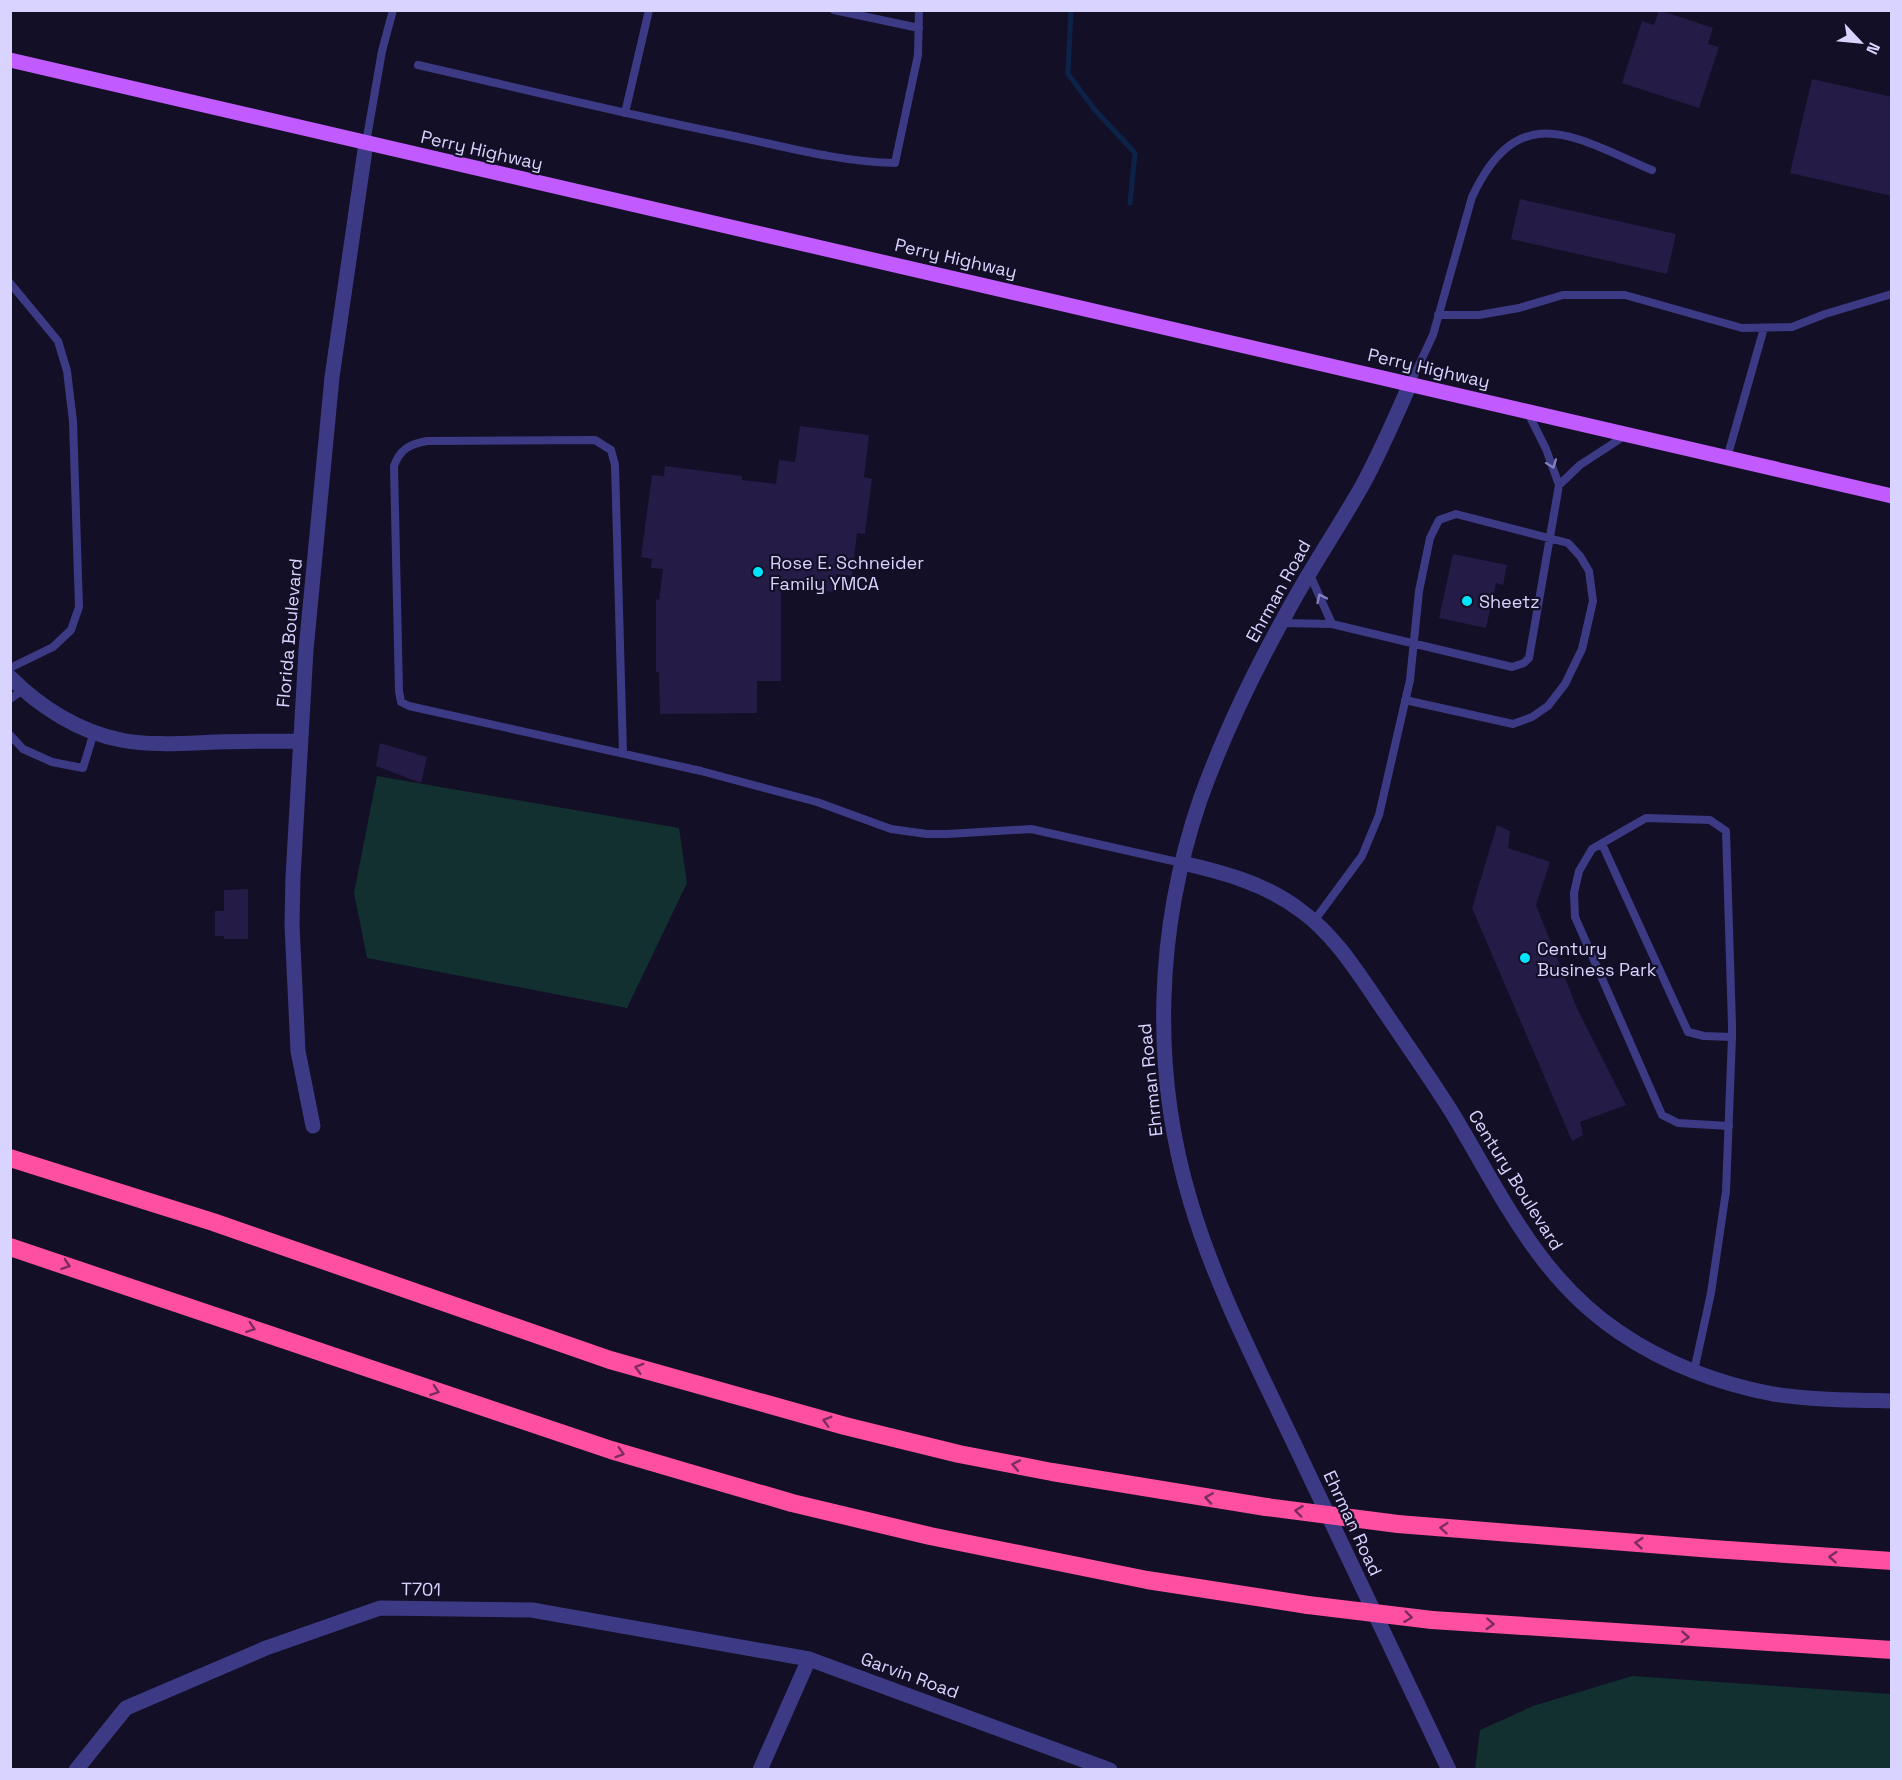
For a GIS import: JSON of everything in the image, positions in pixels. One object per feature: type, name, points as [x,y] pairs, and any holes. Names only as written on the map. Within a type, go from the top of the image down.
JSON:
[{"type":"highway","points":[[10,1158],[213,1222],[610,1360],[824,1420],[959,1454],[1052,1472],[1266,1507],[1398,1524],[1892,1561]]},
{"type":"highway","points":[[10,1247],[611,1450],[792,1503],[930,1536],[1147,1580],[1308,1605],[1432,1620],[1892,1650]]},
{"type":"main road","name":"Perry Highway","points":[[10,60],[1892,496]]},
{"type":"street","name":"Florida Boulevard","points":[[313,1126],[297,1051],[292,925],[300,741],[306,650],[332,377],[366,143]]},
{"type":"street","name":"Ehrman Road","points":[[1410,384],[1361,488],[1309,573],[1246,690],[1211,771],[1182,863],[1168,933],[1163,1025],[1171,1113],[1190,1200],[1212,1262],[1253,1357],[1449,1770]]},
{"type":"street","points":[[10,676],[17,694],[94,732],[120,740],[161,744],[300,741]]},
{"type":"street","name":"Century Boulevard","points":[[1182,863],[1224,873],[1268,890],[1285,899],[1314,921],[1353,967],[1451,1111],[1518,1228],[1553,1274],[1573,1295],[1619,1332],[1643,1347],[1694,1371],[1747,1388],[1774,1394],[1827,1399],[1892,1401]]},
{"type":"street","name":"T701","points":[[76,1770],[126,1708],[266,1648],[380,1608],[532,1610],[810,1659]]},
{"type":"street","points":[[760,1770],[810,1659]]},
{"type":"street","name":"Garvin Road","points":[[810,1659],[1110,1770]]},
{"type":"lane","points":[[366,143],[382,51],[393,10]]},
{"type":"lane","points":[[625,113],[649,10]]},
{"type":"lane","points":[[834,10],[919,28]]},
{"type":"lane","points":[[418,65],[625,113],[868,162],[895,163],[918,55],[919,10]]},
{"type":"lane","points":[[1410,384],[1428,348],[1472,197],[1482,176],[1511,144],[1543,132],[1561,134],[1652,171]]},
{"type":"lane","points":[[10,283],[58,341],[67,371],[73,421],[79,607],[71,630],[53,647],[10,668]]},
{"type":"lane","points":[[1438,315],[1479,315],[1519,308],[1563,295],[1625,295],[1742,328],[1792,327],[1825,314],[1892,294]]},
{"type":"lane","points":[[1727,458],[1764,328]]},
{"type":"lane","points":[[1281,623],[1332,624],[1512,667],[1524,663],[1528,658],[1559,485],[1546,448],[1528,411]]},
{"type":"lane","points":[[1559,485],[1580,465],[1627,434]]},
{"type":"lane","points":[[623,753],[615,465],[611,450],[595,440],[427,441],[406,447],[398,455],[394,466],[401,702],[409,706],[623,753],[779,791],[891,828],[927,834],[1031,829],[1182,863]]},
{"type":"lane","points":[[1314,921],[1362,856],[1379,815],[1405,700],[1410,680],[1412,644],[1423,570],[1430,538],[1439,520],[1456,514],[1568,543],[1580,556],[1589,572],[1593,602],[1582,649],[1565,684],[1548,706],[1532,717],[1513,724],[1405,700]]},
{"type":"lane","points":[[1309,573],[1332,624]]},
{"type":"lane","points":[[10,735],[23,749],[52,762],[83,768],[94,732]]},
{"type":"lane","points":[[1694,1371],[1711,1293],[1726,1191],[1729,1126],[1732,1036],[1726,831],[1710,819],[1646,818],[1592,849],[1579,871],[1574,893],[1575,917],[1662,1115],[1678,1123],[1729,1126]]},
{"type":"lane","points":[[1602,844],[1688,1032],[1704,1036],[1732,1036]]},
{"type":"green space","points":[[377,776],[679,828],[687,883],[627,1008],[367,958],[354,893]]},
{"type":"green space","points":[[1632,1676],[1891,1694],[1891,1769],[1475,1769],[1480,1730],[1533,1706]]},
{"type":"building","points":[[1659,10],[1713,28],[1708,44],[1719,47],[1699,108],[1622,83],[1642,21],[1654,25]]},
{"type":"building","points":[[1812,79],[1892,97],[1892,196],[1790,173]]},
{"type":"building","points":[[1520,199],[1676,234],[1667,274],[1511,239]]},
{"type":"building","name":"Rose E. Schneider Family YMCA","points":[[800,426],[869,435],[864,477],[872,479],[865,534],[857,533],[852,576],[836,574],[833,592],[781,585],[781,681],[757,681],[757,713],[660,714],[659,672],[656,672],[656,599],[659,600],[663,569],[651,568],[652,559],[641,557],[652,475],[664,476],[665,466],[742,476],[742,480],[776,484],[779,460],[795,462]]},
{"type":"building","name":"Sheetz","points":[[1453,554],[1507,565],[1503,585],[1496,583],[1486,628],[1439,618]]},
{"type":"building","points":[[380,743],[427,757],[421,783],[376,766]]},
{"type":"building","name":"Century Business Park","points":[[1497,825],[1510,831],[1508,848],[1550,862],[1536,905],[1577,1008],[1626,1105],[1580,1122],[1583,1135],[1572,1141],[1472,908]]},
{"type":"building","points":[[248,889],[248,939],[224,939],[224,936],[215,936],[215,911],[224,911],[224,890]]},
{"type":"waterway","points":[[1071,10],[1068,74],[1095,110],[1135,153],[1130,203]]},
{"type":"place","name":"Rose E. Schneider Family YMCA","points":[[758,572]]},
{"type":"place","name":"Sheetz","points":[[1467,601]]},
{"type":"place","name":"Century Business Park","points":[[1525,958]]}]
